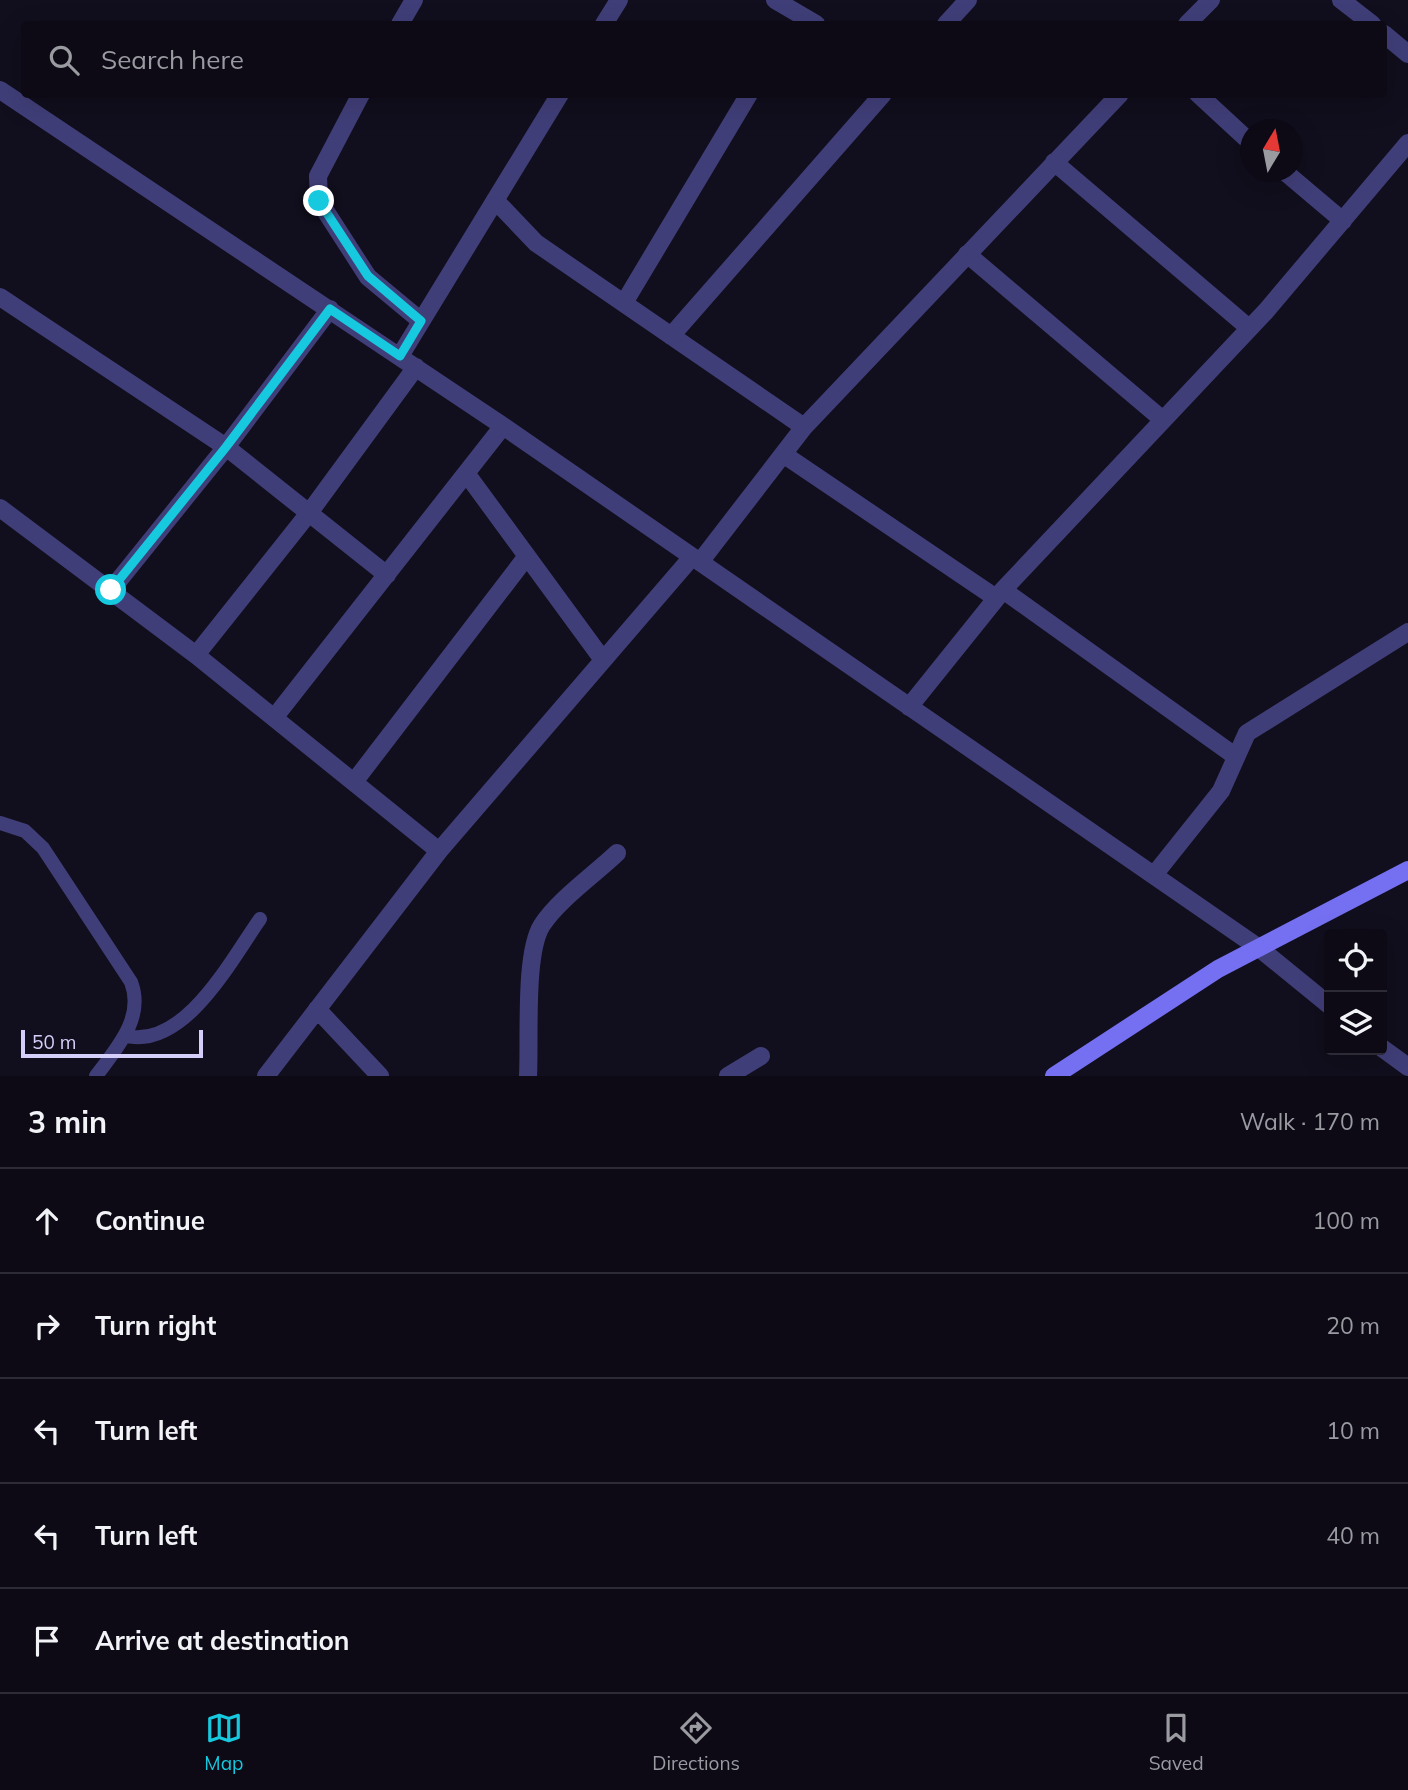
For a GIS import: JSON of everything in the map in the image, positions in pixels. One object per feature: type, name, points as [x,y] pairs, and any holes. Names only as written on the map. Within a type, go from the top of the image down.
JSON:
[{"type":"street","points":[[402,21],[414,0]]},
{"type":"street","points":[[606,21],[619,0]]},
{"type":"street","points":[[775,0],[794,19]]},
{"type":"street","points":[[949,21],[968,0]]},
{"type":"street","points":[[1190,21],[1211,0]]},
{"type":"street","points":[[1341,0],[1368,21]]},
{"type":"street","points":[[1387,36],[1408,54]]},
{"type":"street","points":[[0,90],[503,426],[1259,948],[1324,1001]]},
{"type":"street","points":[[359,98],[318,176],[319,201],[368,276],[421,321]]},
{"type":"street","points":[[400,356],[558,98]]},
{"type":"street","points":[[624,303],[747,98]]},
{"type":"street","points":[[671,336],[879,98]]},
{"type":"street","points":[[266,1076],[439,851],[603,660],[696,559],[804,427],[1116,98]]},
{"type":"street","points":[[1202,98],[1240,132]]},
{"type":"street","points":[[909,707],[999,594],[1249,328],[1408,143]]},
{"type":"street","points":[[1054,162],[1249,328]]},
{"type":"street","points":[[1297,182],[1343,221]]},
{"type":"street","points":[[495,200],[536,243],[804,427]]},
{"type":"street","points":[[967,254],[1163,420]]},
{"type":"street","points":[[0,297],[226,447],[387,575]]},
{"type":"street","points":[[111,590],[226,447],[330,309]]},
{"type":"street","points":[[196,655],[309,513],[416,367]]},
{"type":"street","points":[[274,718],[503,426]]},
{"type":"street","points":[[783,454],[999,594],[1235,756]]},
{"type":"street","points":[[466,473],[603,660]]},
{"type":"street","points":[[0,508],[196,655],[439,851]]},
{"type":"street","points":[[354,782],[527,556]]},
{"type":"street","points":[[1154,875],[1221,791],[1247,733],[1408,632]]},
{"type":"street","points":[[528,1076],[532,956],[537,934],[549,916],[617,853]]},
{"type":"street","points":[[1054,1076],[1218,969],[1408,870]]},
{"type":"street","points":[[317,1009],[380,1076]]},
{"type":"street","points":[[1387,1052],[1408,1067]]},
{"type":"street","points":[[728,1076],[761,1056]]},
{"type":"lane","points":[[0,823],[25,831],[43,848],[131,982],[135,993],[126,1036],[96,1076]]},
{"type":"lane","points":[[126,1036],[143,1040],[153,1036],[201,1003],[260,919]]},
{"type":"route","points":[[111,590],[226,447],[330,309],[400,356],[421,321],[368,276],[319,201]]}]
